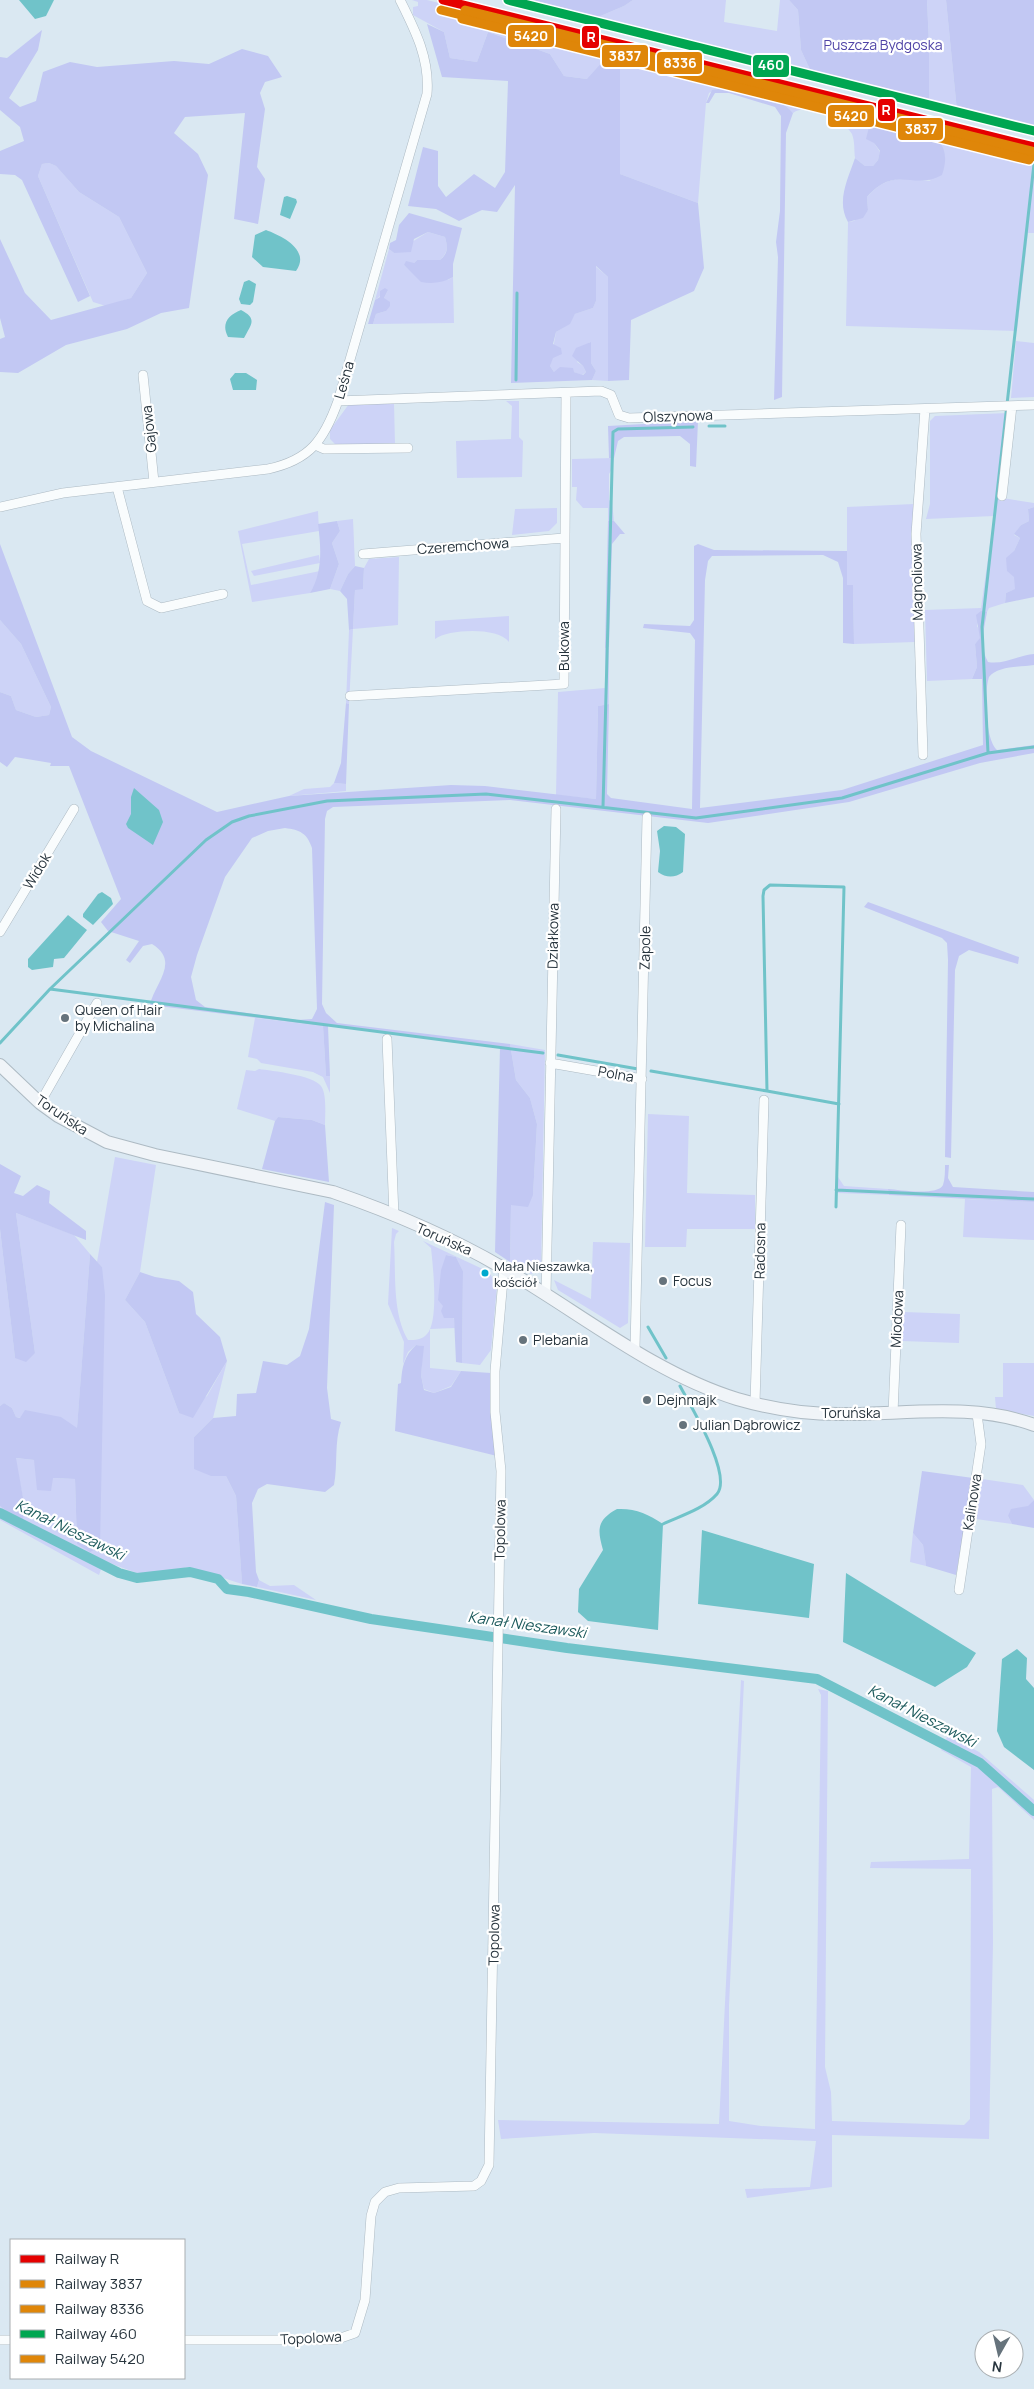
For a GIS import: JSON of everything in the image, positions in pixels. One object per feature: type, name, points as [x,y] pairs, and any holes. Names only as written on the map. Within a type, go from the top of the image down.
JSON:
[{"type":"main road","name":"Toruńska","points":[[0,1065],[40,1103],[74,1126],[117,1145],[333,1192],[394,1216],[461,1246],[504,1268],[689,1380],[720,1393],[755,1403],[826,1414],[977,1414],[1007,1418],[1034,1425]]},
{"type":"street","name":"Leśna","points":[[0,507],[63,493],[275,467],[295,460],[323,437],[338,401],[427,94],[427,73],[421,44],[400,0]]},
{"type":"street","name":"Gajowa","points":[[143,375],[154,482]]},
{"type":"street","name":"Olszynowa","points":[[338,401],[606,392],[612,398],[617,414],[629,418],[1034,405]]},
{"type":"street","name":"Bukowa","points":[[350,696],[564,684],[566,393]]},
{"type":"street","points":[[1002,496],[1009,406]]},
{"type":"street","name":"Magnoliowa","points":[[923,755],[916,534],[925,409]]},
{"type":"street","points":[[315,445],[324,449],[408,448]]},
{"type":"street","points":[[117,487],[147,601],[161,608],[223,594]]},
{"type":"street","name":"Czeremchowa","points":[[363,554],[564,538]]},
{"type":"street","name":"Działkowa","points":[[550,1063],[556,809]]},
{"type":"street","name":"Widok","points":[[0,932],[74,810]]},
{"type":"street","name":"Zapole","points":[[642,1079],[647,817]]},
{"type":"street","points":[[40,1103],[97,1003]]},
{"type":"street","points":[[387,1039],[394,1216]]},
{"type":"street","points":[[546,1294],[550,1063]]},
{"type":"street","name":"Polna","points":[[550,1063],[642,1079],[635,1349]]},
{"type":"street","name":"Radosna","points":[[755,1403],[764,1100]]},
{"type":"street","name":"Miodowa","points":[[893,1413],[901,1225]]},
{"type":"street","name":"Topolowa","points":[[185,2340],[334,2340],[355,2333],[365,2300],[371,2216],[375,2202],[385,2192],[399,2188],[474,2186],[486,2174],[491,2156],[501,1472],[495,1412],[495,1370],[504,1268]]},
{"type":"street","name":"Kalinowa","points":[[958,1590],[981,1444],[981,1429],[977,1414]]},
{"type":"shaded area","points":[[19,0],[54,0],[46,16],[35,19]]},
{"type":"shaded area","points":[[412,0],[427,0],[1034,150],[1034,233],[1028,233],[1017,331],[846,326],[848,222],[854,221],[868,210],[867,197],[889,181],[912,179],[931,181],[874,143],[880,152],[878,160],[873,166],[865,166],[855,158],[852,134],[842,123],[834,118],[807,109],[793,113],[771,97],[727,84],[709,93],[706,103],[698,203],[620,174],[620,68],[587,79],[564,76],[550,54],[488,32],[477,62],[450,58],[444,32],[413,15],[413,7],[418,6],[418,2]]},
{"type":"shaded area","points":[[633,0],[726,0],[724,22],[777,31],[780,0],[789,0],[798,10],[801,50],[813,76],[591,20],[624,6]]},
{"type":"shaded area","points":[[927,0],[946,0],[957,111],[929,104]]},
{"type":"shaded area","points":[[49,163],[56,166],[79,192],[119,217],[147,273],[131,298],[106,306],[93,302],[38,176],[42,164]]},
{"type":"shaded area","points":[[284,197],[296,199],[297,202],[290,219],[280,215]]},
{"type":"shaded area","points":[[266,230],[280,236],[297,250],[300,263],[296,271],[263,267],[252,257],[255,235]]},
{"type":"shaded area","points":[[428,232],[445,237],[447,247],[445,255],[440,260],[417,260],[414,263],[404,265],[416,276],[448,280],[453,277],[454,323],[373,324],[376,314],[386,311],[384,298],[388,290],[375,300],[389,249],[394,253]]},
{"type":"shaded area","points":[[595,266],[608,277],[608,381],[592,380],[596,371],[591,363],[590,342],[577,362],[583,366],[586,372],[582,375],[574,372],[554,372],[550,366],[556,332],[569,324],[575,314],[593,308],[596,301]]},
{"type":"shaded area","points":[[249,280],[256,284],[253,302],[250,305],[241,304],[239,299],[244,282]]},
{"type":"shaded area","points":[[241,310],[250,316],[252,322],[249,329],[244,338],[228,337],[225,328],[227,320],[232,314]]},
{"type":"shaded area","points":[[1016,341],[1034,343],[1034,397],[1011,398]]},
{"type":"shaded area","points":[[235,373],[246,373],[257,380],[256,390],[233,390],[230,379]]},
{"type":"shaded area","points":[[506,401],[519,401],[519,437],[523,441],[522,477],[457,478],[456,441],[511,439],[512,406]]},
{"type":"shaded area","points":[[394,403],[395,445],[336,445],[330,439],[330,430],[349,404]]},
{"type":"shaded area","points":[[1008,413],[996,497],[1034,503],[1034,507],[1028,509],[1029,521],[1021,525],[1014,535],[1020,538],[1014,551],[1016,589],[1006,593],[1005,603],[989,608],[987,612],[981,612],[977,626],[980,631],[980,639],[975,644],[977,667],[972,679],[927,681],[925,610],[981,608],[994,516],[926,519],[930,504],[930,421],[935,416]]},
{"type":"shaded area","points":[[614,458],[609,474],[609,500],[612,502],[614,521],[608,521],[608,508],[583,508],[576,500],[577,487],[572,487],[572,459]]},
{"type":"shaded area","points":[[914,504],[912,542],[915,642],[854,644],[853,586],[847,585],[847,507]]},
{"type":"shaded area","points":[[557,508],[557,523],[549,531],[512,535],[515,509]]},
{"type":"shaded area","points":[[318,511],[319,531],[242,544],[251,585],[320,571],[318,581],[310,593],[252,602],[238,531]]},
{"type":"shaded area","points":[[353,519],[355,566],[348,574],[340,591],[330,589],[339,564],[332,543],[340,531],[337,521]]},
{"type":"shaded area","points":[[319,555],[320,563],[254,576],[251,571]]},
{"type":"shaded area","points":[[399,557],[398,625],[353,629],[355,589],[363,589],[364,568],[369,559]]},
{"type":"shaded area","points":[[509,616],[509,642],[495,634],[473,631],[451,633],[435,639],[435,621]]},
{"type":"shaded area","points":[[0,620],[21,644],[51,707],[49,715],[36,717],[16,710],[11,696],[0,692]]},
{"type":"shaded area","points":[[353,629],[349,704],[346,703],[349,630]]},
{"type":"shaded area","points":[[609,647],[609,704],[598,706],[596,799],[556,795],[558,692],[605,688],[605,648]]},
{"type":"shaded area","points":[[334,783],[346,784],[346,791],[289,796],[304,789],[330,787]]},
{"type":"shaded area","points":[[134,788],[159,810],[163,822],[153,845],[128,828],[126,824],[131,814],[131,797]]},
{"type":"shaded area","points":[[664,826],[676,827],[685,834],[683,872],[674,876],[667,876],[658,872],[660,851],[657,831]]},
{"type":"shaded area","points":[[102,892],[111,898],[113,904],[93,925],[83,917],[83,914],[98,894]]},
{"type":"shaded area","points":[[68,915],[87,930],[64,958],[54,959],[53,967],[32,970],[28,967],[28,959]]},
{"type":"shaded area","points":[[255,1018],[323,1026],[326,1076],[330,1076],[330,1093],[323,1077],[313,1072],[261,1063],[257,1059],[248,1057]]},
{"type":"shaded area","points":[[510,1044],[545,1050],[541,1269],[531,1274],[510,1262],[511,1204],[533,1195],[537,1124],[530,1098],[516,1080]]},
{"type":"shaded area","points":[[259,1069],[292,1074],[317,1082],[324,1094],[325,1125],[312,1120],[278,1117],[275,1121],[237,1109],[246,1070],[255,1071]]},
{"type":"shaded area","points":[[648,1114],[689,1116],[687,1193],[755,1195],[755,1229],[687,1229],[686,1247],[645,1247]]},
{"type":"shaded area","points":[[115,1157],[156,1165],[140,1272],[125,1300],[145,1322],[179,1413],[207,1396],[227,1361],[213,1418],[194,1437],[211,1476],[226,1476],[236,1496],[242,1584],[189,1567],[145,1576],[104,1561],[99,1575],[0,1520],[0,1506],[22,1523],[24,1503],[15,1458],[34,1460],[52,1478],[75,1479],[77,1544],[102,1267],[97,1262]]},
{"type":"shaded area","points":[[838,1177],[844,1186],[888,1189],[889,1195],[837,1193]]},
{"type":"shaded area","points":[[965,1199],[1034,1202],[1034,1240],[963,1237]]},
{"type":"shaded area","points":[[16,1213],[74,1235],[90,1254],[77,1429],[16,1417],[12,1408],[4,1403],[0,1406],[0,1229],[15,1358],[35,1353]]},
{"type":"shaded area","points":[[392,1228],[399,1231],[394,1242],[397,1305],[399,1318],[408,1340],[423,1337],[430,1330],[430,1368],[461,1371],[451,1386],[434,1393],[424,1389],[421,1375],[423,1346],[416,1345],[408,1352],[403,1364],[404,1342],[388,1304]]},
{"type":"shaded area","points":[[423,1241],[489,1272],[497,1286],[491,1350],[480,1365],[462,1363],[463,1271],[456,1257],[446,1255],[455,1328],[430,1329],[434,1306],[433,1267],[431,1248]]},
{"type":"shaded area","points":[[593,1242],[630,1243],[628,1323],[620,1328],[558,1290],[554,1280],[591,1299]]},
{"type":"shaded area","points":[[904,1312],[960,1314],[959,1343],[902,1341]]},
{"type":"shaded area","points":[[1003,1363],[1034,1363],[1034,1416],[996,1409],[995,1397],[1003,1397]]},
{"type":"shaded area","points":[[982,1479],[1023,1485],[1034,1500],[1029,1506],[1008,1516],[1012,1524],[976,1519]]},
{"type":"shaded area","points":[[617,1509],[641,1512],[663,1524],[658,1630],[588,1621],[578,1612],[579,1589],[603,1550],[600,1526],[610,1513]]},
{"type":"shaded area","points":[[702,1530],[814,1564],[809,1618],[698,1604]]},
{"type":"shaded area","points":[[913,1533],[923,1545],[926,1566],[910,1562]]},
{"type":"shaded area","points":[[846,1573],[976,1653],[967,1667],[935,1687],[843,1642]]},
{"type":"shaded area","points":[[259,1580],[270,1586],[294,1585],[316,1600],[257,1587]]},
{"type":"shaded area","points":[[1017,1649],[1027,1658],[1026,1679],[1034,1688],[1034,1770],[1004,1747],[997,1731],[1002,1659]]},
{"type":"shaded area","points":[[741,1680],[744,1681],[729,2006],[729,2121],[761,2126],[815,2129],[821,1695],[818,1689],[828,1691],[825,2067],[831,2092],[832,2121],[964,2125],[970,2119],[971,1869],[870,1868],[871,1862],[969,1859],[971,1767],[941,1750],[948,1735],[979,1752],[1034,1800],[1034,1820],[998,1787],[992,1789],[993,1943],[989,2139],[832,2135],[832,2187],[747,2198],[745,2189],[810,2187],[816,2141],[594,2133],[501,2139],[498,2120],[719,2124]]},
{"type":"green space","points":[[502,0],[633,0],[624,6],[591,20]]},
{"type":"green space","name":"Puszcza Bydgoska","points":[[789,0],[927,0],[929,104],[813,76],[801,50],[798,10]]},
{"type":"green space","name":"Puszcza Bydgoska","points":[[946,0],[1034,0],[1034,130],[957,111]]},
{"type":"green space","points":[[427,24],[444,32],[450,58],[477,62],[488,32],[550,54],[564,76],[587,79],[605,59],[620,68],[620,174],[698,203],[704,268],[694,291],[631,320],[629,380],[608,381],[608,277],[596,266],[596,301],[593,308],[575,314],[570,324],[556,332],[553,344],[561,348],[562,354],[553,358],[550,366],[554,372],[560,367],[573,368],[574,372],[583,375],[586,372],[583,366],[572,356],[576,348],[591,342],[591,363],[596,371],[592,380],[511,383],[515,185],[497,212],[482,210],[459,221],[436,209],[408,206],[423,147],[438,151],[438,186],[446,197],[474,174],[495,188],[505,172],[508,81],[442,77]]},
{"type":"green space","points":[[42,30],[38,50],[9,98],[20,107],[36,101],[43,72],[70,62],[97,67],[174,61],[209,64],[242,49],[268,56],[282,77],[265,82],[260,93],[265,109],[257,167],[265,179],[258,224],[234,219],[245,113],[185,117],[174,133],[198,154],[208,175],[189,308],[161,313],[127,329],[66,345],[18,373],[0,372],[0,339],[5,337],[0,318],[0,239],[25,293],[51,320],[131,298],[147,273],[119,217],[79,192],[56,166],[49,163],[42,164],[38,176],[90,296],[78,302],[22,180],[15,175],[0,174],[0,151],[24,141],[20,127],[0,110],[0,57],[7,58]]},
{"type":"green space","points":[[727,84],[771,97],[793,113],[786,133],[782,397],[774,400],[778,257],[776,242],[780,211],[781,116],[775,107],[729,93],[715,93],[709,103],[706,103],[712,90],[724,88]]},
{"type":"green space","points":[[884,120],[920,129],[938,140],[944,149],[945,161],[942,175],[922,181],[896,180],[877,187],[867,197],[868,210],[863,218],[848,222],[843,206],[843,198],[849,174],[855,158],[865,166],[873,166],[878,160],[880,151],[874,143],[866,139],[869,127]]},
{"type":"green space","points":[[409,213],[462,228],[453,264],[453,277],[445,281],[421,282],[404,265],[406,261],[414,263],[417,260],[440,260],[447,250],[445,237],[428,232],[414,239],[411,252],[394,253],[389,249],[390,243],[396,240],[399,225]]},
{"type":"green space","points":[[385,288],[388,290],[384,298],[390,302],[390,306],[386,311],[376,314],[373,324],[368,324],[375,300],[380,297],[380,291]]},
{"type":"green space","points":[[698,421],[696,467],[690,466],[690,444],[680,436],[624,437],[618,441],[614,458],[609,458],[608,426]]},
{"type":"green space","points":[[1034,507],[1034,597],[1005,603],[1006,593],[1015,589],[1014,577],[1007,571],[1006,558],[1014,551],[1020,538],[1014,534],[1021,525],[1029,521],[1028,509]]},
{"type":"green space","points":[[337,521],[340,531],[332,543],[339,564],[330,589],[310,593],[319,568],[318,524]]},
{"type":"green space","points":[[608,521],[614,521],[625,534],[620,534],[612,544],[609,647],[605,648]]},
{"type":"green space","points":[[0,544],[72,737],[91,751],[217,812],[289,796],[451,785],[485,786],[596,799],[598,706],[609,704],[607,794],[611,798],[692,809],[695,640],[690,633],[643,628],[644,624],[690,626],[694,620],[694,546],[698,544],[714,550],[847,551],[847,585],[853,585],[854,644],[843,643],[843,578],[838,562],[823,555],[712,556],[708,561],[705,580],[700,808],[842,790],[983,745],[982,679],[972,679],[977,667],[975,644],[980,638],[976,615],[981,611],[987,612],[983,644],[988,662],[994,663],[1034,654],[1034,665],[1003,669],[989,677],[986,693],[990,736],[997,750],[1034,745],[1034,753],[980,763],[849,802],[708,823],[510,800],[333,807],[327,811],[325,819],[322,1004],[326,1013],[337,1023],[510,1044],[516,1080],[530,1098],[537,1124],[533,1195],[528,1207],[511,1205],[510,1262],[495,1252],[500,1047],[328,1026],[330,1076],[326,1076],[323,1026],[150,1005],[163,973],[165,966],[164,958],[160,951],[152,944],[143,946],[130,963],[126,960],[139,941],[108,931],[101,922],[121,899],[69,766],[50,766],[51,763],[15,757],[7,767],[0,762],[0,692],[11,696],[16,710],[36,717],[49,715],[51,707],[21,644],[0,620]],"holes":[[[290,829],[302,833],[308,839],[312,848],[317,1009],[312,1019],[297,1020],[205,1007],[196,1000],[191,977],[225,877],[252,838],[268,831]]]},
{"type":"green space","points":[[355,566],[364,568],[363,589],[355,590],[353,629],[349,630],[347,599],[340,591],[348,574]]},
{"type":"green space","points":[[346,703],[349,704],[346,784],[334,783],[341,763]]},
{"type":"green space","points":[[868,902],[1019,957],[1018,964],[969,950],[959,956],[955,970],[951,1158],[945,1157],[947,943],[942,938],[864,907]]},
{"type":"green space","points":[[278,1117],[312,1120],[325,1125],[329,1182],[262,1169],[275,1121]]},
{"type":"green space","points":[[0,1164],[21,1176],[14,1193],[23,1196],[37,1185],[50,1191],[49,1203],[86,1231],[86,1240],[16,1213],[35,1353],[26,1362],[15,1358],[0,1229]]},
{"type":"green space","points":[[945,1165],[949,1165],[948,1178],[953,1187],[1034,1192],[1034,1202],[889,1195],[888,1189],[918,1192],[940,1188],[944,1183]]},
{"type":"green space","points":[[325,1202],[334,1205],[327,1388],[331,1419],[341,1422],[334,1485],[325,1492],[267,1484],[258,1489],[252,1503],[256,1572],[259,1580],[257,1587],[242,1584],[236,1496],[226,1476],[211,1476],[194,1469],[194,1437],[213,1418],[236,1416],[237,1394],[256,1393],[263,1361],[287,1365],[300,1356],[309,1329]]},
{"type":"green space","points":[[90,1254],[102,1267],[105,1295],[100,1547],[90,1552],[77,1544],[75,1479],[53,1478],[51,1491],[37,1490],[34,1460],[16,1458],[24,1503],[23,1524],[0,1506],[0,1406],[4,1403],[12,1408],[16,1417],[20,1418],[25,1410],[61,1417],[77,1428]]},
{"type":"green space","points":[[446,1255],[456,1257],[463,1271],[462,1363],[456,1362],[454,1318],[444,1318],[441,1311],[443,1306],[438,1300],[441,1270]]},
{"type":"green space","points":[[140,1272],[179,1281],[193,1292],[196,1314],[220,1337],[227,1361],[193,1418],[179,1413],[145,1322],[125,1300]]},
{"type":"green space","points":[[416,1345],[424,1346],[421,1375],[424,1390],[434,1393],[451,1387],[461,1371],[491,1373],[490,1406],[497,1456],[395,1431],[398,1384],[401,1383],[406,1358]]},
{"type":"green space","points":[[922,1471],[973,1478],[956,1575],[926,1566],[923,1545],[913,1533]]},
{"type":"green space","points":[[1034,1500],[1034,1528],[1012,1524],[1008,1516],[1011,1509],[1028,1506]]},
{"type":"waterway","points":[[1033,155],[1034,164]]},
{"type":"waterway","points":[[0,1043],[50,989],[206,840],[232,822],[249,816],[327,801],[486,794],[696,818],[842,798],[988,753],[982,627],[1034,164]]},
{"type":"waterway","points":[[516,380],[517,293]]},
{"type":"waterway","points":[[709,426],[725,426]]},
{"type":"waterway","points":[[603,807],[613,432],[618,429],[693,427]]},
{"type":"waterway","points":[[988,753],[1034,747]]},
{"type":"waterway","points":[[836,1207],[844,887],[770,885],[764,890],[763,896],[767,1091],[839,1104]]},
{"type":"waterway","points":[[50,989],[543,1053]]},
{"type":"waterway","points":[[558,1055],[638,1069]]},
{"type":"waterway","points":[[651,1071],[767,1091]]},
{"type":"waterway","points":[[836,1190],[1034,1199]]},
{"type":"waterway","points":[[648,1327],[666,1358]]},
{"type":"waterway","points":[[663,1524],[692,1512],[705,1504],[717,1494],[720,1485],[715,1456],[680,1386]]},
{"type":"waterway","name":"Kanał Nieszawski","points":[[0,1513],[119,1573],[137,1578],[190,1572],[218,1579],[227,1589],[249,1592],[371,1619],[567,1648],[817,1679],[980,1763],[1034,1811]]},
{"type":"rail line","name":"R","points":[[443,0],[1034,147]]},
{"type":"rail line","name":"460","points":[[508,0],[1034,131]]},
{"type":"rail line","name":"3837","points":[[441,10],[1032,157]]},
{"type":"rail line","name":"8336","points":[[465,10],[1032,151]]},
{"type":"rail line","name":"5420","points":[[462,19],[1029,160]]},
{"type":"place","name":"Queen of Hair by Michalina","points":[[65,1018]]},
{"type":"place","name":"Mała Nieszawka, kościół","points":[[485,1273]]},
{"type":"place","name":"Focus","points":[[663,1281]]},
{"type":"place","name":"Plebania","points":[[523,1340]]},
{"type":"place","name":"Dejnmajk","points":[[647,1400]]},
{"type":"place","name":"Julian Dąbrowicz","points":[[683,1425]]}]
